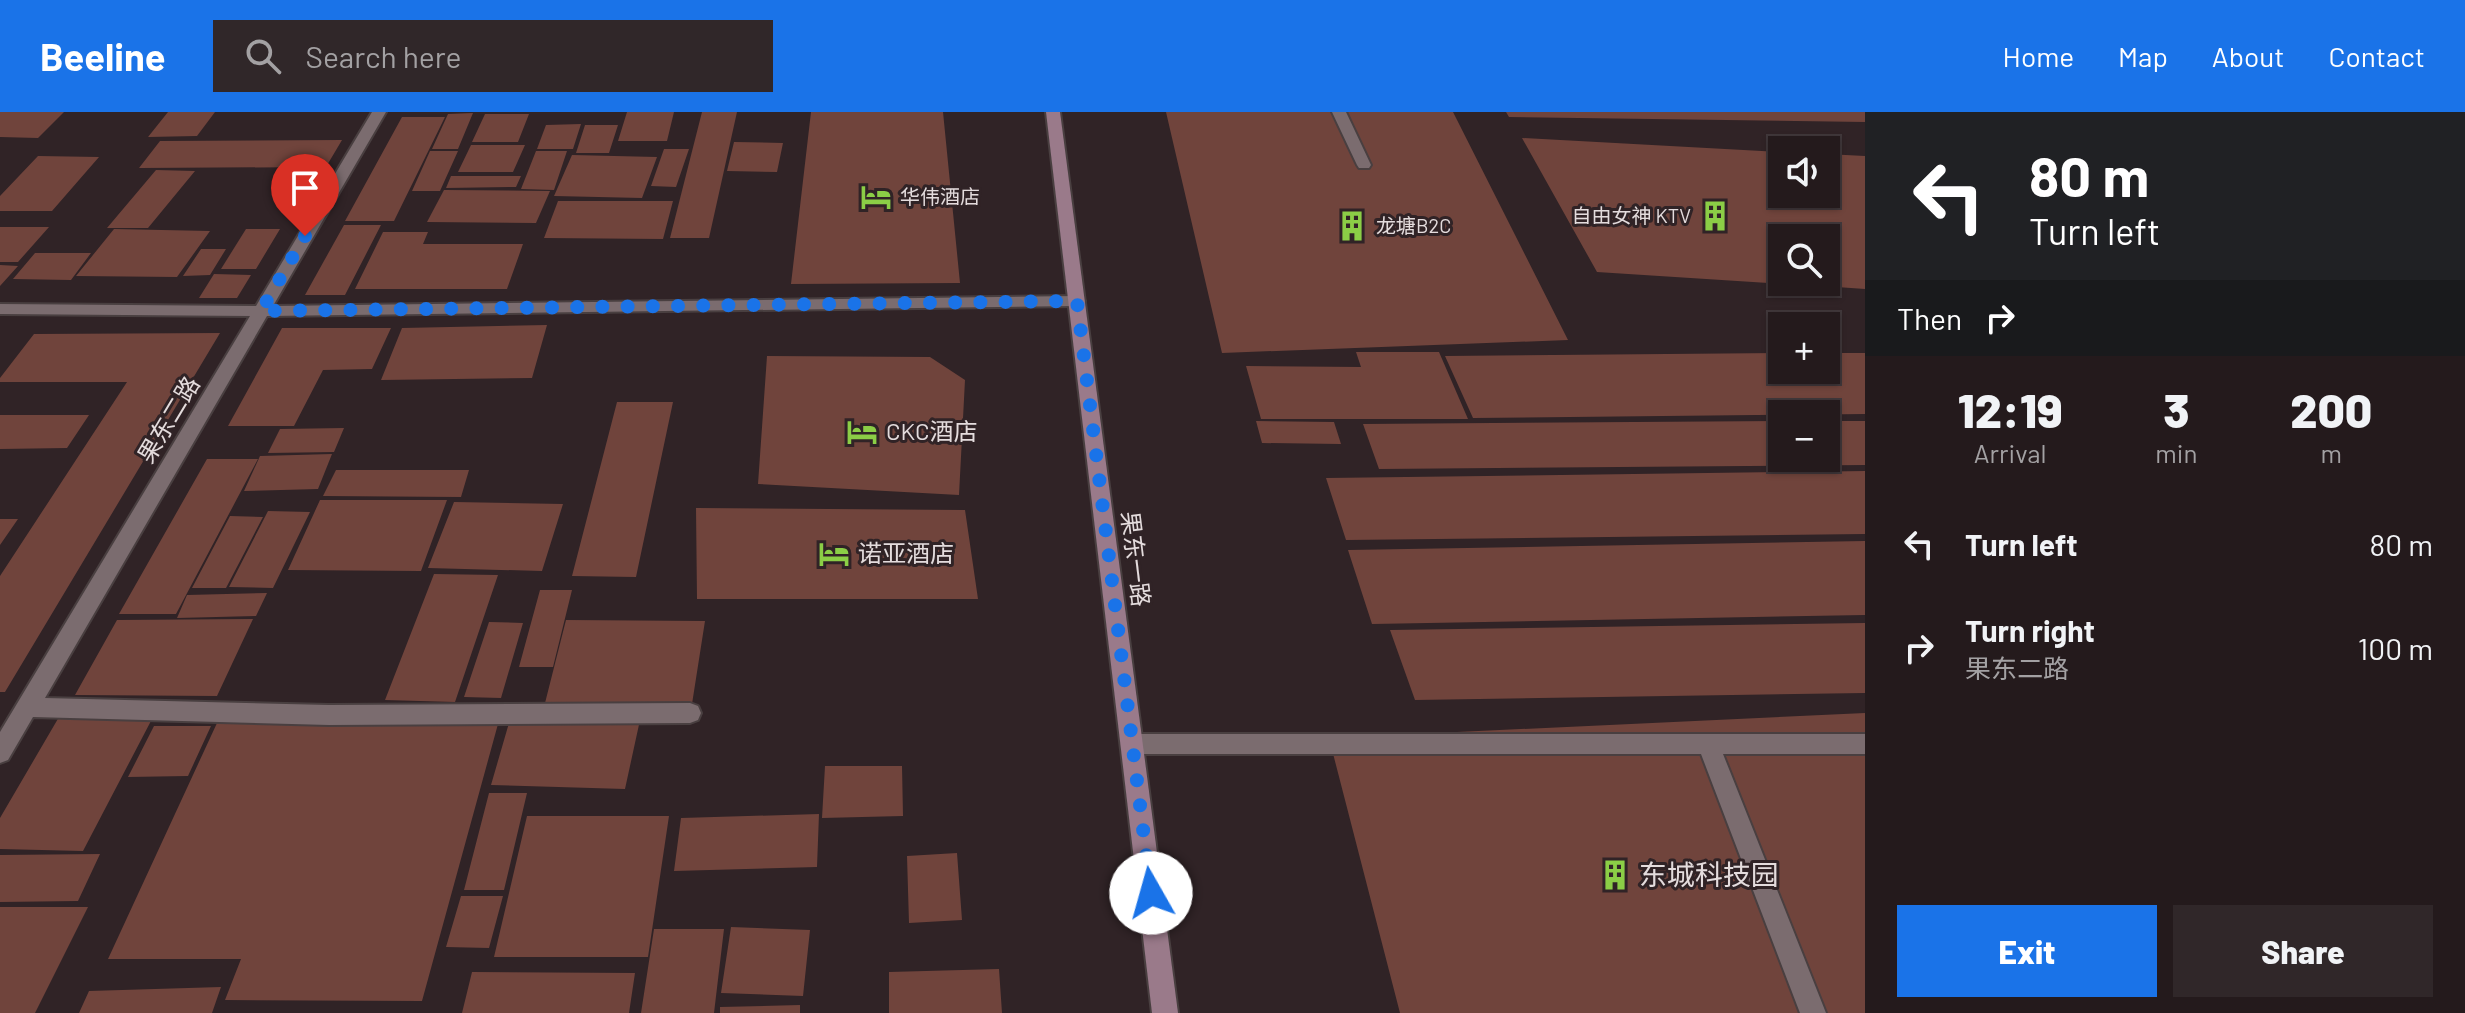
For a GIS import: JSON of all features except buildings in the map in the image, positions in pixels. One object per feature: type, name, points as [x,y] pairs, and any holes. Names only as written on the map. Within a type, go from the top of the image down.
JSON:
[{"type":"main road","name":"果东一路","points":[[1053,112],[1165,1013]]},
{"type":"street","name":"果东二路","points":[[0,753],[379,112]]},
{"type":"street","points":[[1339,112],[1364,165]]},
{"type":"street","points":[[0,309],[261,311],[1077,301]]},
{"type":"street","points":[[27,707],[329,715],[690,713]]},
{"type":"street","points":[[1132,744],[1865,744]]},
{"type":"street","points":[[1708,744],[1813,1013]]},
{"type":"place","name":"华伟酒店","points":[[876,197]]},
{"type":"place","name":"自由女神 KTV","points":[[1715,216]]},
{"type":"place","name":"龙塘B2C","points":[[1352,226]]},
{"type":"place","name":"CKC酒店","points":[[862,432]]},
{"type":"place","name":"诺亚酒店","points":[[834,554]]},
{"type":"place","name":"东城科技园","points":[[1615,875]]},
{"type":"route","points":[[305,236],[261,311],[1077,301],[1151,893]]}]
